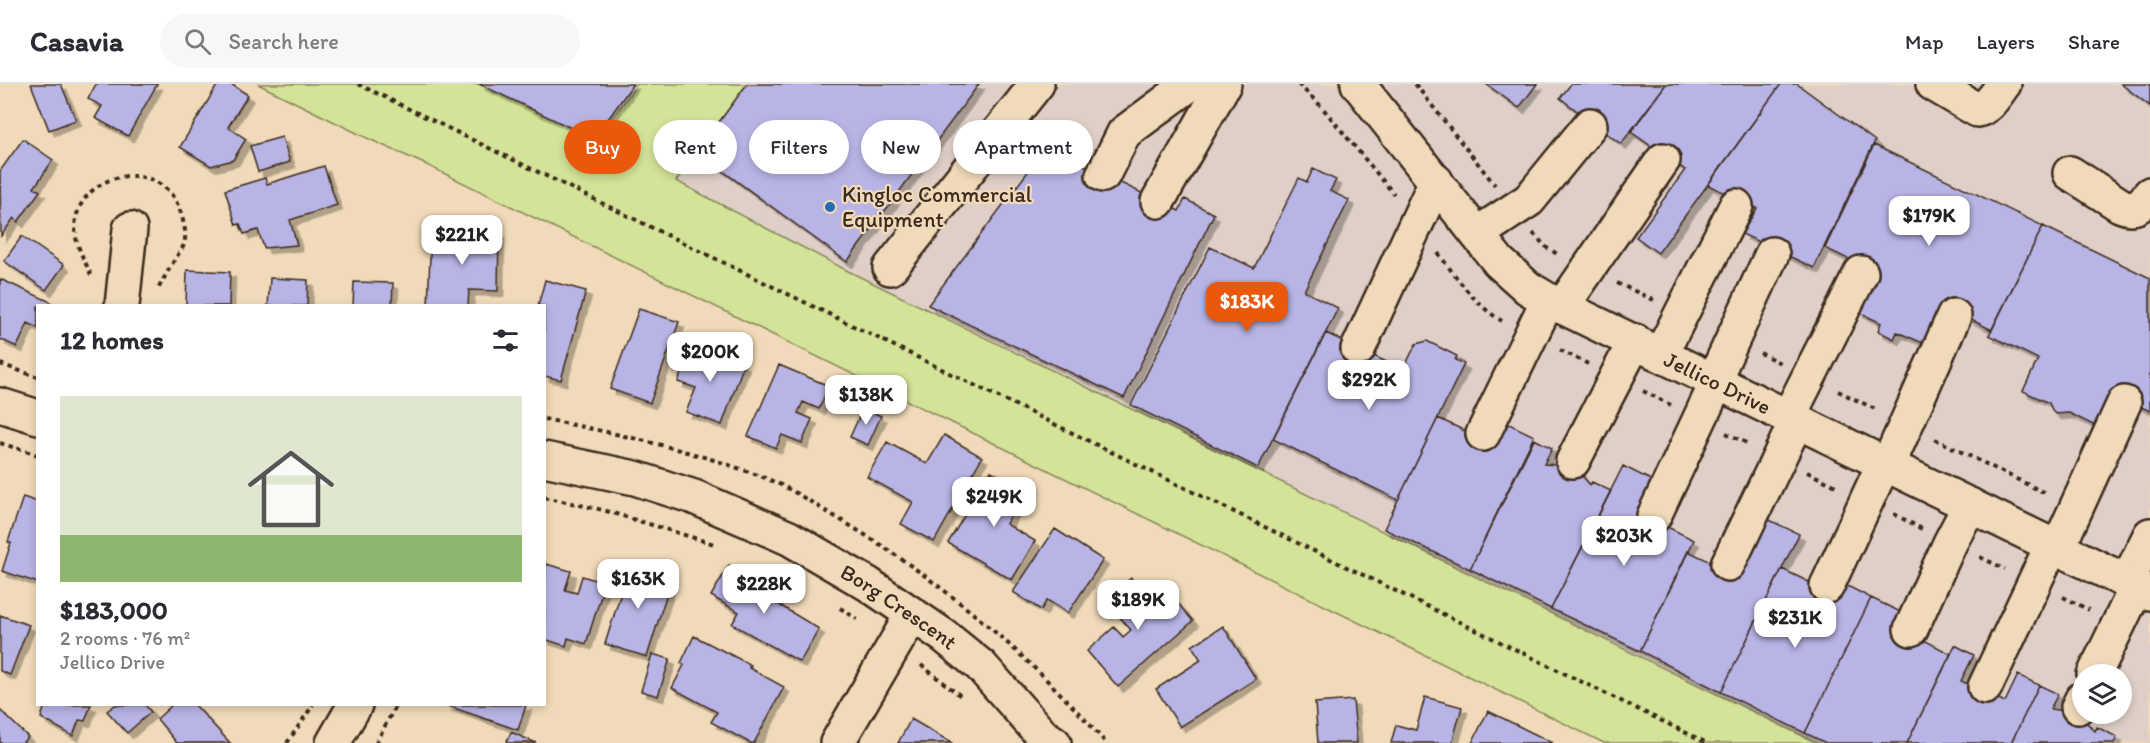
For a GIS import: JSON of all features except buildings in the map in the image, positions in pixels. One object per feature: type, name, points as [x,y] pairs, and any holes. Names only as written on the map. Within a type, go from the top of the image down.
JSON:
[{"type":"street","points":[[890,268],[1036,84]]},
{"type":"street","points":[[1103,175],[1124,133],[1190,84]]},
{"type":"street","points":[[1158,201],[1224,84]]},
{"type":"street","name":"Jellico Drive","points":[[1358,84],[1477,234],[1507,270],[1528,288],[2138,587]]},
{"type":"street","points":[[1933,84],[1977,110],[1988,105],[2004,84]]},
{"type":"street","points":[[1477,234],[1529,200],[1590,125]]},
{"type":"street","points":[[1483,434],[1555,303],[1663,160]]},
{"type":"street","points":[[2070,173],[2120,206],[2129,209],[2136,208],[2150,194]]},
{"type":"street","points":[[1358,349],[1436,181]]},
{"type":"street","points":[[1574,461],[1648,348],[1736,206]]},
{"type":"street","points":[[122,304],[130,229]]},
{"type":"street","points":[[1654,516],[1772,254]]},
{"type":"street","points":[[1728,564],[1861,273]]},
{"type":"street","points":[[1827,586],[1954,316]]},
{"type":"street","points":[[1985,687],[2124,403]]},
{"type":"street","points":[[0,405],[36,416]]},
{"type":"street","name":"Borg Crescent","points":[[546,459],[635,478],[694,497],[789,538],[829,560],[944,636],[981,666],[1042,735],[1054,743]]},
{"type":"street","points":[[1911,629],[1970,505]]},
{"type":"street","points":[[2100,664],[2138,587],[2150,535]]},
{"type":"street","points":[[837,743],[912,615]]},
{"type":"street","points":[[333,743],[354,706]]},
{"type":"path","points":[[358,84],[1707,743]]},
{"type":"path","points":[[0,364],[36,376]]},
{"type":"path","points":[[0,443],[36,454]]},
{"type":"path","points":[[546,497],[603,510],[718,545]]},
{"type":"path","points":[[834,604],[863,623]]},
{"type":"path","points":[[913,658],[965,700]]},
{"type":"path","points":[[287,743],[312,706]]},
{"type":"path","points":[[376,743],[395,706]]},
{"type":"shaded area","points":[[481,84],[2150,84],[2150,743],[1817,743],[848,271],[662,174],[737,174],[737,120],[653,120],[653,169],[641,163],[641,120],[564,120],[564,124]]},
{"type":"green space","points":[[258,84],[481,84],[564,124],[564,174],[641,174],[641,120],[611,120],[637,84],[747,84],[721,120],[653,120],[653,174],[681,174],[676,181],[848,271],[1817,743],[1604,743],[429,166]]},
{"type":"place","name":"Kingloc Commercial Equipment","points":[[830,207]]}]
